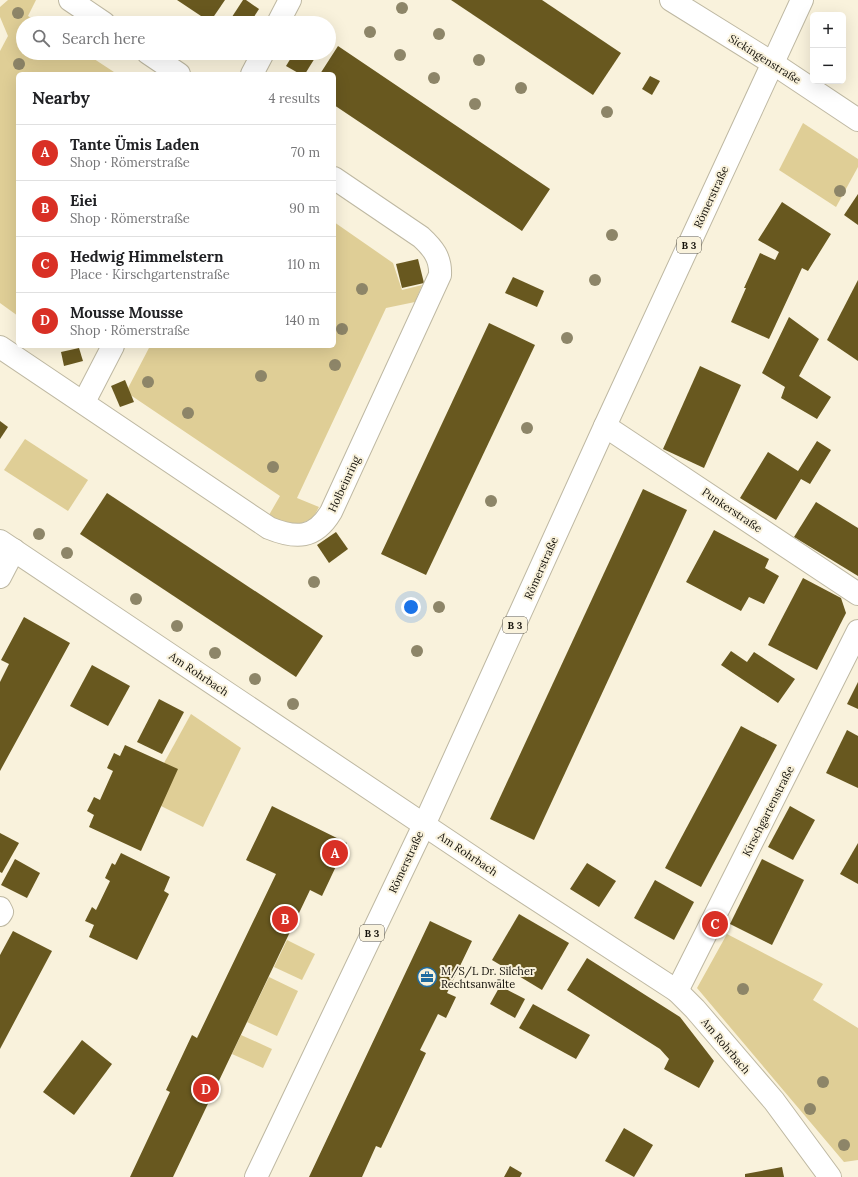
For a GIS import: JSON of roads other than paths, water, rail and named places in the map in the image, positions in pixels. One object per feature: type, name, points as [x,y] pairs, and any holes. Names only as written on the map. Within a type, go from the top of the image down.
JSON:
[{"type":"street","points":[[70,0],[94,16]]},
{"type":"street","points":[[282,16],[290,0]]},
{"type":"street","name":"Sickingenstraße","points":[[671,0],[774,64],[858,120]]},
{"type":"street","name":"Römerstraße","points":[[256,1177],[424,825],[605,426],[774,64],[802,0]]},
{"type":"street","points":[[158,60],[176,72]]},
{"type":"street","points":[[253,72],[259,60]]},
{"type":"street","name":"Holbeinring","points":[[0,347],[84,402],[269,528],[284,534],[304,535],[325,521],[334,505],[440,275],[440,266],[432,247],[421,237],[336,179]]},
{"type":"street","points":[[84,402],[112,348]]},
{"type":"street","name":"Punkerstraße","points":[[605,426],[858,594]]},
{"type":"street","points":[[0,577],[7,546]]},
{"type":"street","name":"Am Rohrbach","points":[[7,546],[496,873],[677,990],[774,1101],[830,1177]]},
{"type":"street","name":"Kirschgartenstraße","points":[[677,990],[858,631]]},
{"type":"street","points":[[0,908],[2,912],[0,915]]},
{"type":"place","name":"Tante Ümis Laden","points":[[335,853]]},
{"type":"place","name":"Eiei","points":[[285,919]]},
{"type":"place","name":"Hedwig Himmelstern","points":[[715,924]]},
{"type":"place","name":"M/S/L Dr. Silcher Rechtsanwälte","points":[[427,977]]},
{"type":"place","name":"Mousse Mousse","points":[[206,1089]]}]
